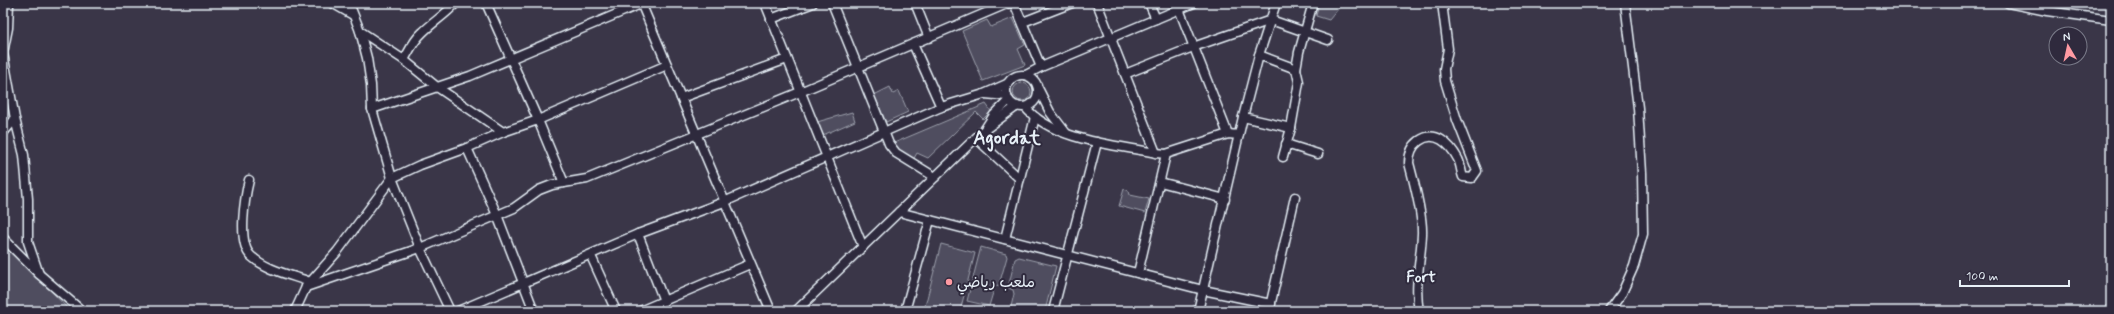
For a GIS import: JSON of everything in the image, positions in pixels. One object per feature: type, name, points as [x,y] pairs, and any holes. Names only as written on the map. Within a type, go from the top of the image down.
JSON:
[{"type":"street","points":[[9,3],[8,28],[3,53],[15,118],[24,154],[28,199],[28,242],[39,274]]},
{"type":"street","points":[[332,3],[353,15]]},
{"type":"street","points":[[349,3],[360,31],[371,85],[372,109],[392,178],[420,248],[450,311]]},
{"type":"street","points":[[404,60],[420,34],[432,23],[443,17],[456,3]]},
{"type":"street","points":[[486,3],[564,182]]},
{"type":"street","points":[[372,109],[437,87],[511,59],[642,3],[724,202],[771,311]]},
{"type":"street","points":[[764,3],[863,247]]},
{"type":"street","points":[[771,19],[813,3]]},
{"type":"street","points":[[832,3],[889,144],[896,153],[935,177]]},
{"type":"street","points":[[915,3],[929,38]]},
{"type":"street","points":[[249,180],[244,202],[243,227],[247,250],[250,255],[273,269],[308,285],[420,248],[514,208],[535,191],[564,182],[587,179],[859,68],[1009,3]]},
{"type":"street","points":[[1014,3],[1041,67]]},
{"type":"street","points":[[1023,22],[1072,3]]},
{"type":"street","points":[[1097,3],[1156,153]]},
{"type":"street","points":[[1149,3],[1156,19]]},
{"type":"street","points":[[458,311],[591,256],[638,234],[724,202],[941,107],[984,94],[1009,83],[1016,76],[1026,75],[1041,67],[1194,3]]},
{"type":"street","points":[[1198,311],[1225,199],[1242,117],[1259,55],[1276,3]]},
{"type":"street","points":[[1283,157],[1291,128],[1299,82],[1296,69],[1313,3]]},
{"type":"street","points":[[1419,311],[1416,299],[1422,232],[1409,163],[1409,155],[1412,147],[1424,137],[1439,137],[1444,141],[1458,160],[1464,177],[1472,178],[1477,171],[1457,120],[1445,81],[1444,69],[1448,49],[1442,3]]},
{"type":"street","points":[[1609,311],[1622,293],[1634,266],[1643,234],[1642,172],[1638,108],[1625,3]]},
{"type":"street","points":[[2008,3],[2047,11],[2111,20]]},
{"type":"street","points":[[1179,9],[1228,134]]},
{"type":"street","points":[[1125,74],[1193,46],[1271,20],[1328,40]]},
{"type":"street","points":[[360,31],[404,60],[437,87],[503,132]]},
{"type":"street","points":[[913,44],[941,107]]},
{"type":"street","points":[[1259,55],[1296,69]]},
{"type":"street","points":[[681,98],[787,59]]},
{"type":"street","points":[[295,311],[308,285],[337,252],[392,178],[420,165],[467,148],[503,132],[538,120],[667,64]]},
{"type":"street","points":[[1026,75],[1035,80],[1050,112],[1067,134]]},
{"type":"street","points":[[796,311],[983,131],[1008,98],[1007,87],[1009,83]]},
{"type":"street","points":[[983,131],[1021,107],[1032,104],[1037,97],[1039,90]]},
{"type":"street","points":[[984,94],[1008,98],[1045,125],[1067,134],[1097,142],[1156,153],[1166,154],[1228,134],[1239,135]]},
{"type":"street","points":[[1005,239],[1035,117]]},
{"type":"street","points":[[1242,117],[1291,128]]},
{"type":"street","points":[[3,133],[15,118]]},
{"type":"street","points":[[976,138],[1020,179]]},
{"type":"street","points":[[1053,311],[1097,142]]},
{"type":"street","points":[[1286,144],[1318,154]]},
{"type":"street","points":[[467,148],[497,216],[534,311]]},
{"type":"street","points":[[1138,273],[1166,154]]},
{"type":"street","points":[[1160,182],[1225,199]]},
{"type":"street","points":[[899,212],[1270,308],[1295,197]]},
{"type":"street","points":[[905,311],[930,220]]},
{"type":"street","points":[[638,234],[664,301]]},
{"type":"street","points":[[3,238],[39,274],[82,311]]},
{"type":"street","points":[[591,256],[616,311]]},
{"type":"street","points":[[640,311],[750,264]]},
{"type":"shaded area","points":[[1319,3],[1343,3],[1329,20],[1316,16]]},
{"type":"shaded area","points":[[1013,18],[1025,45],[1018,49],[1025,65],[983,81],[962,31],[987,20],[991,27]]},
{"type":"shaded area","points":[[1022,83],[1028,86],[1031,92],[1028,98],[1022,101],[1016,98],[1013,92],[1016,86]]},
{"type":"shaded area","points":[[890,87],[893,94],[899,91],[908,112],[886,122],[874,95]]},
{"type":"shaded area","points":[[986,104],[991,111],[983,119],[976,112],[928,158],[917,153],[913,160],[898,153],[894,143]]},
{"type":"shaded area","points":[[852,112],[855,121],[823,135],[817,122]]},
{"type":"shaded area","points":[[1124,189],[1129,191],[1130,195],[1149,199],[1145,213],[1119,206]]},
{"type":"shaded area","points":[[3,240],[68,309],[68,311],[3,311]]},
{"type":"shaded area","name":"ملعب رياضي","points":[[941,244],[975,253],[960,311],[924,310]]},
{"type":"shaded area","points":[[981,247],[1006,254],[1007,257],[999,285],[995,286],[989,306],[967,301]]},
{"type":"shaded area","points":[[1019,257],[1056,266],[1045,311],[1010,311],[1014,294],[1013,290],[1008,288],[1015,259]]},
{"type":"place","name":"ملعب رياضي","points":[[949,282]]},
{"type":"district","name":"Agordat","points":[[1007,137]]},
{"type":"district","name":"Fort","points":[[1421,276]]}]
